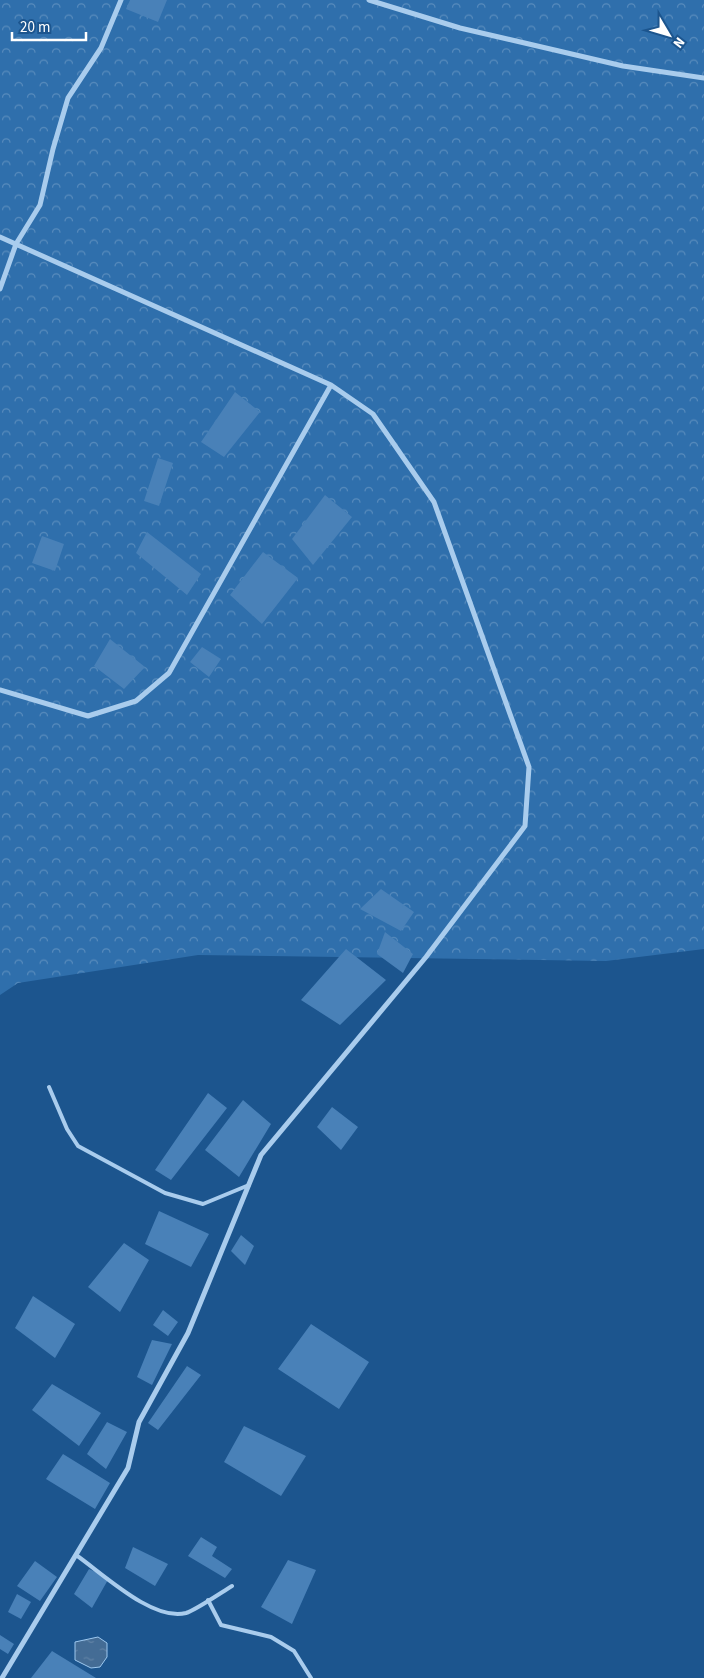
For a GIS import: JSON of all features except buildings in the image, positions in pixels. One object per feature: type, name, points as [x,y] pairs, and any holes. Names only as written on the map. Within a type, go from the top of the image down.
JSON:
[{"type":"street","points":[[0,289],[16,244],[40,205],[53,149],[68,98],[100,48],[121,0]]},
{"type":"street","points":[[369,0],[460,28],[623,66],[704,78]]},
{"type":"street","points":[[0,237],[331,385],[373,414],[434,502],[529,767],[525,826],[426,957],[261,1156],[188,1333],[139,1422],[128,1468],[2,1678]]},
{"type":"street","points":[[0,690],[88,716],[136,701],[169,673],[331,385]]},
{"type":"lane","points":[[49,1086],[67,1129],[78,1146],[165,1194],[203,1204],[249,1184]]},
{"type":"lane","points":[[76,1555],[143,1604],[171,1614],[186,1613],[232,1586]]},
{"type":"lane","points":[[208,1600],[220,1625],[270,1637],[294,1651],[310,1678]]},
{"type":"green space","points":[[0,0],[704,0],[704,949],[606,961],[198,955],[18,983],[0,995]]},
{"type":"water","points":[[98,1637],[107,1643],[107,1657],[100,1667],[91,1668],[75,1660],[75,1642]]}]
